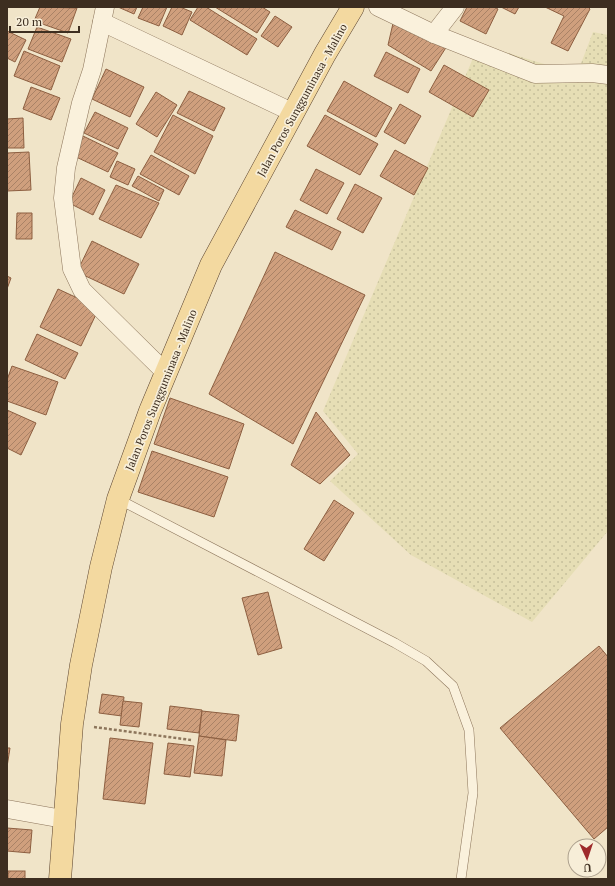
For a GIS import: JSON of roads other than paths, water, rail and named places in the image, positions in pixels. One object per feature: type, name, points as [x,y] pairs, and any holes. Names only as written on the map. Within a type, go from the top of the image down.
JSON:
[{"type":"main road","name":"Jalan Poros Sungguminasa - Malino","points":[[60,879],[63,819],[72,724],[81,665],[101,567],[118,499],[150,411],[211,265],[353,7]]},
{"type":"street","points":[[378,7],[434,34],[535,74],[592,73],[608,75]]},
{"type":"street","points":[[434,34],[455,7]]},
{"type":"street","points":[[166,373],[82,290],[72,269],[65,223],[63,198],[64,183],[70,145],[81,103],[92,70],[103,15],[294,113]]},
{"type":"street","points":[[7,809],[63,819]]},
{"type":"lane","points":[[118,499],[394,643],[426,661],[453,686],[469,730],[473,793],[461,879]]}]
